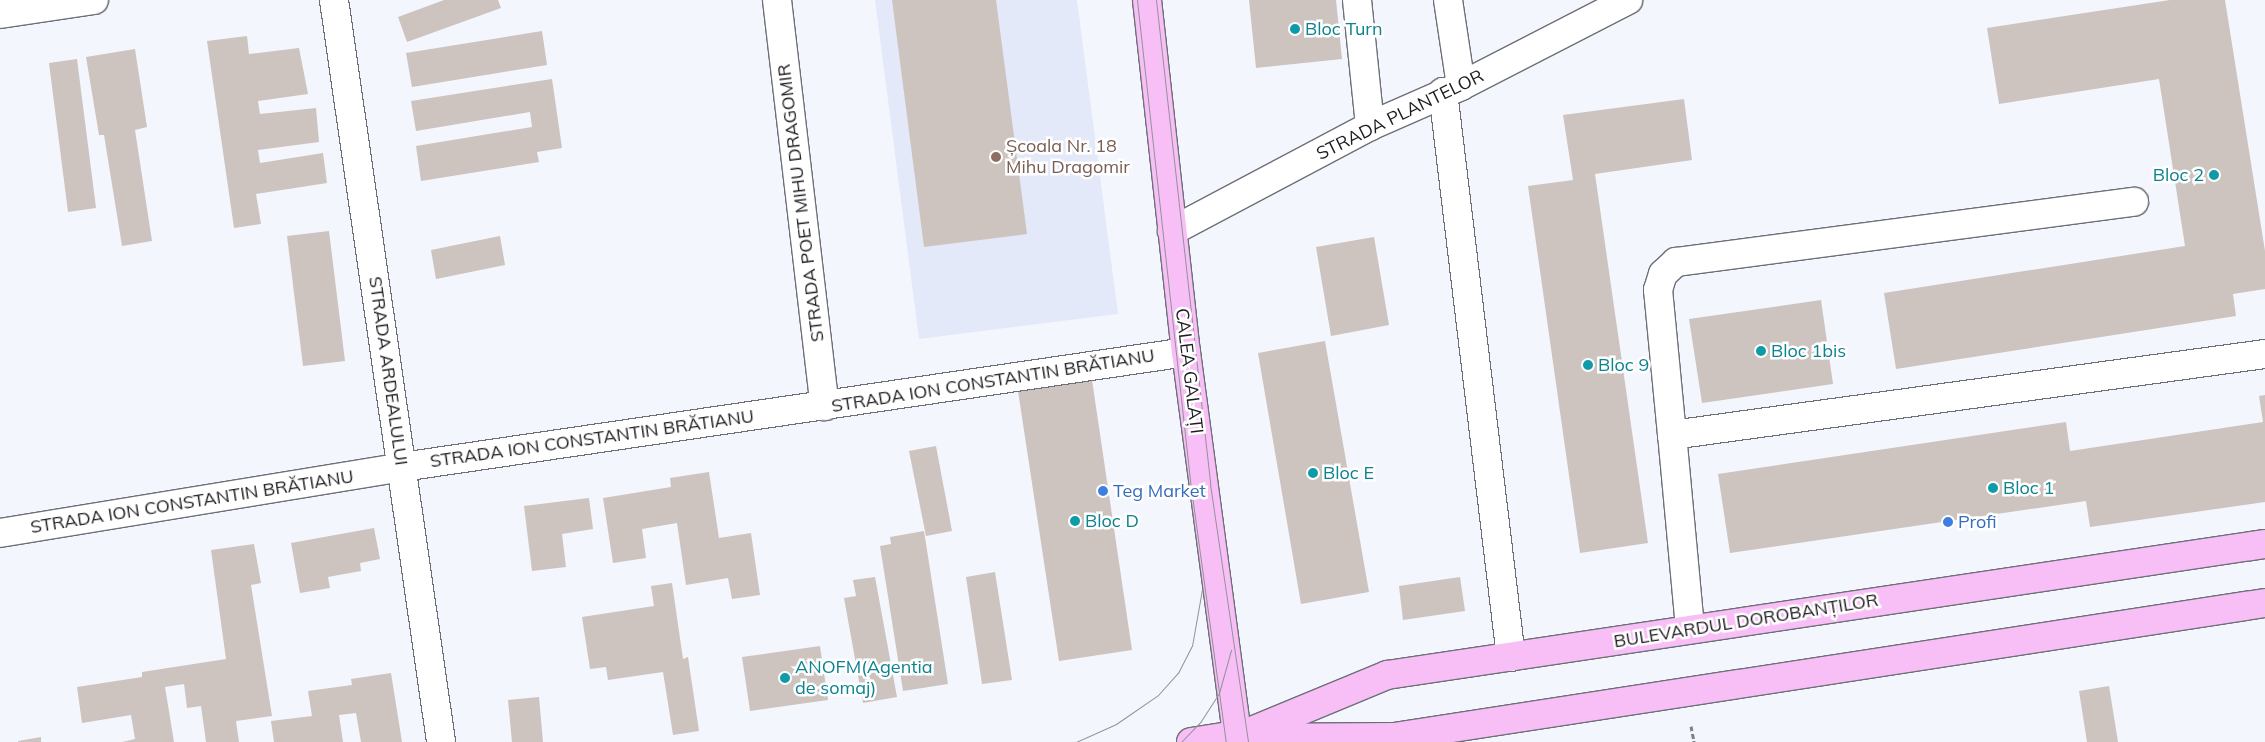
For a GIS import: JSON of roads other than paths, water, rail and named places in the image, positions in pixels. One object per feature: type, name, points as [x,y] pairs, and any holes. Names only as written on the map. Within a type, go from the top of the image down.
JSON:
[{"type":"main road","name":"CALEA GALAȚI","points":[[1147,0],[1186,352],[1238,739]]},
{"type":"main road","name":"BULEVARDUL DOROBANȚILOR","points":[[1238,739],[1387,675],[1690,628],[2265,544]]},
{"type":"main road","name":"BULEVARDUL DOROBANȚILOR","points":[[1191,742],[1238,739],[1394,737],[2265,603]]},
{"type":"street","points":[[0,14],[94,0]]},
{"type":"street","name":"STRADA ARDEALULUI","points":[[334,0],[441,742]]},
{"type":"street","name":"STRADA POET MIHU DRAGOMIR","points":[[777,0],[825,406]]},
{"type":"street","points":[[1357,0],[1370,126]]},
{"type":"street","points":[[1448,0],[1452,89],[1511,657]]},
{"type":"street","name":"STRADA PLANTELOR","points":[[1172,230],[1370,126],[1452,89],[1628,0]]},
{"type":"street","points":[[1690,628],[1658,290],[1663,274],[1676,262],[2134,202]]},
{"type":"street","name":"STRADA ION CONSTANTIN BRĂTIANU","points":[[0,533],[402,467],[1186,352]]},
{"type":"street","points":[[1672,435],[2265,354]]},
{"type":"tram line","points":[[1137,0],[1191,488],[1226,742]]},
{"type":"tram line","points":[[1156,0],[1210,484],[1248,742]]},
{"type":"tram line","points":[[1076,742],[1116,724],[1158,695],[1178,673],[1192,646],[1202,589]]},
{"type":"tram line","points":[[1181,742],[1201,721],[1219,693],[1231,650]]},
{"type":"place","name":"Bloc Turn","points":[[1295,29]]},
{"type":"place","name":"Școala Nr. 18 Mihu Dragomir","points":[[996,157]]},
{"type":"place","name":"Bloc 2","points":[[2214,175]]},
{"type":"place","name":"Bloc 1bis","points":[[1761,351]]},
{"type":"place","name":"Bloc 9","points":[[1588,365]]},
{"type":"place","name":"Bloc E","points":[[1313,473]]},
{"type":"place","name":"Bloc 1","points":[[1993,488]]},
{"type":"place","name":"Teg Market","points":[[1103,491]]},
{"type":"place","name":"Bloc D","points":[[1075,521]]},
{"type":"place","name":"Profi","points":[[1948,522]]},
{"type":"place","name":"ANOFM(Agentia de somaj)","points":[[785,678]]}]
